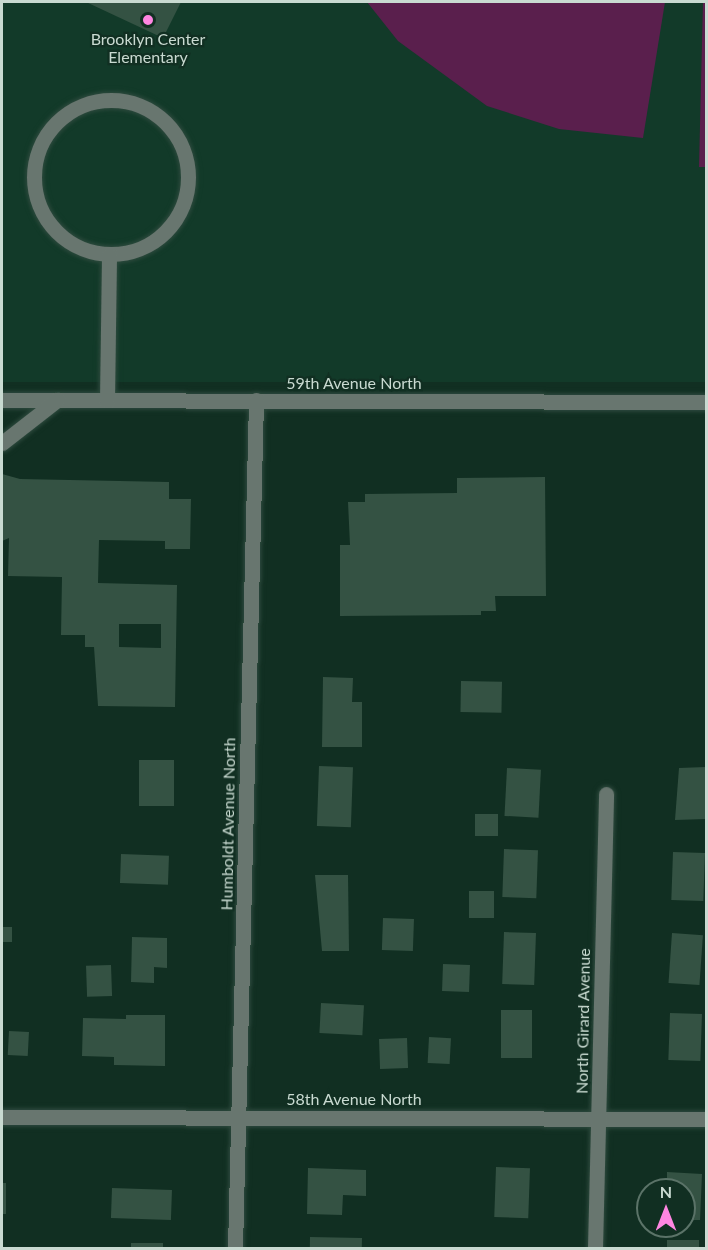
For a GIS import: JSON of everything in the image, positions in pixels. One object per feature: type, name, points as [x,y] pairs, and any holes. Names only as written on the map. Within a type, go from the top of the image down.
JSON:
[{"type":"street","points":[[117,100],[143,106],[165,121],[181,142],[189,168],[187,195],[177,219],[159,239],[135,251],[109,255],[84,250],[57,232],[36,197],[33,172],[51,127],[85,105],[117,100]]},
{"type":"street","points":[[107,400],[109,255]]},
{"type":"street","name":"59th Avenue North","points":[[2,400],[706,402]]},
{"type":"street","points":[[2,443],[57,400]]},
{"type":"street","name":"Humboldt Avenue North","points":[[236,1248],[256,400]]},
{"type":"street","name":"North Girard Avenue","points":[[595,1248],[606,794]]},
{"type":"street","name":"58th Avenue North","points":[[2,1117],[706,1119]]},
{"type":"shaded area","points":[[2,2],[706,2],[706,382],[2,382]]},
{"type":"shaded area","points":[[367,2],[665,2],[643,138],[559,129],[487,106],[398,41]]},
{"type":"shaded area","points":[[703,2],[706,2],[706,167],[699,167]]},
{"type":"building","name":"Brooklyn Center Elementary","points":[[86,2],[181,2],[163,38]]},
{"type":"building","points":[[2,474],[20,479],[169,482],[169,499],[191,499],[190,549],[165,549],[165,541],[99,540],[98,583],[177,585],[175,707],[98,706],[94,647],[85,647],[85,635],[61,635],[62,577],[8,576],[9,538],[2,541]],"holes":[[[119,624],[161,624],[161,648],[119,647]]]},
{"type":"building","points":[[545,477],[546,596],[495,596],[496,611],[481,611],[481,615],[340,616],[340,545],[350,545],[348,502],[365,502],[365,494],[457,493],[457,478]]},
{"type":"building","points":[[323,677],[353,678],[352,702],[362,702],[362,747],[322,747]]},
{"type":"building","points":[[461,681],[502,682],[501,713],[460,712]]},
{"type":"building","points":[[139,760],[174,760],[174,806],[139,806]]},
{"type":"building","points":[[319,766],[353,767],[351,827],[317,826]]},
{"type":"building","points":[[706,767],[706,819],[675,820],[679,768]]},
{"type":"building","points":[[507,768],[541,770],[538,818],[504,816]]},
{"type":"building","points":[[475,814],[498,814],[498,836],[475,836]]},
{"type":"building","points":[[504,849],[538,850],[536,898],[502,897]]},
{"type":"building","points":[[673,852],[705,853],[703,901],[671,900]]},
{"type":"building","points":[[121,854],[169,856],[168,885],[120,883]]},
{"type":"building","points":[[315,875],[348,875],[349,951],[322,951]]},
{"type":"building","points":[[469,891],[494,891],[494,918],[469,918]]},
{"type":"building","points":[[383,918],[414,919],[413,951],[382,950]]},
{"type":"building","points":[[2,927],[12,927],[12,942],[2,942]]},
{"type":"building","points":[[504,932],[536,933],[534,985],[502,984]]},
{"type":"building","points":[[672,933],[703,935],[699,985],[669,983]]},
{"type":"building","points":[[132,937],[167,938],[167,968],[154,967],[154,983],[131,982]]},
{"type":"building","points":[[443,964],[470,965],[469,992],[442,991]]},
{"type":"building","points":[[111,965],[112,996],[87,997],[86,966]]},
{"type":"building","points":[[321,1003],[364,1005],[362,1035],[319,1033]]},
{"type":"building","points":[[501,1010],[532,1010],[532,1058],[501,1058]]},
{"type":"building","points":[[670,1013],[702,1014],[700,1061],[668,1060]]},
{"type":"building","points":[[126,1015],[165,1015],[165,1066],[114,1065],[114,1057],[82,1056],[83,1018],[126,1019]]},
{"type":"building","points":[[9,1031],[29,1032],[28,1056],[8,1055]]},
{"type":"building","points":[[429,1037],[451,1038],[450,1064],[428,1063]]},
{"type":"building","points":[[407,1038],[408,1068],[380,1069],[379,1039]]},
{"type":"building","points":[[496,1167],[530,1168],[528,1218],[494,1217]]},
{"type":"building","points":[[308,1168],[366,1170],[366,1196],[343,1195],[342,1215],[307,1214]]},
{"type":"building","points":[[667,1172],[702,1174],[700,1220],[696,1220],[696,1178],[667,1178]]},
{"type":"building","points":[[2,1183],[6,1183],[6,1214],[2,1214]]},
{"type":"building","points":[[112,1188],[172,1190],[171,1220],[111,1218]]},
{"type":"building","points":[[310,1237],[362,1238],[362,1248],[310,1248]]},
{"type":"building","points":[[667,1240],[699,1240],[699,1248],[667,1248]]},
{"type":"building","points":[[131,1243],[163,1243],[163,1248],[131,1248]]},
{"type":"place","name":"Brooklyn Center Elementary","points":[[148,20]]}]
